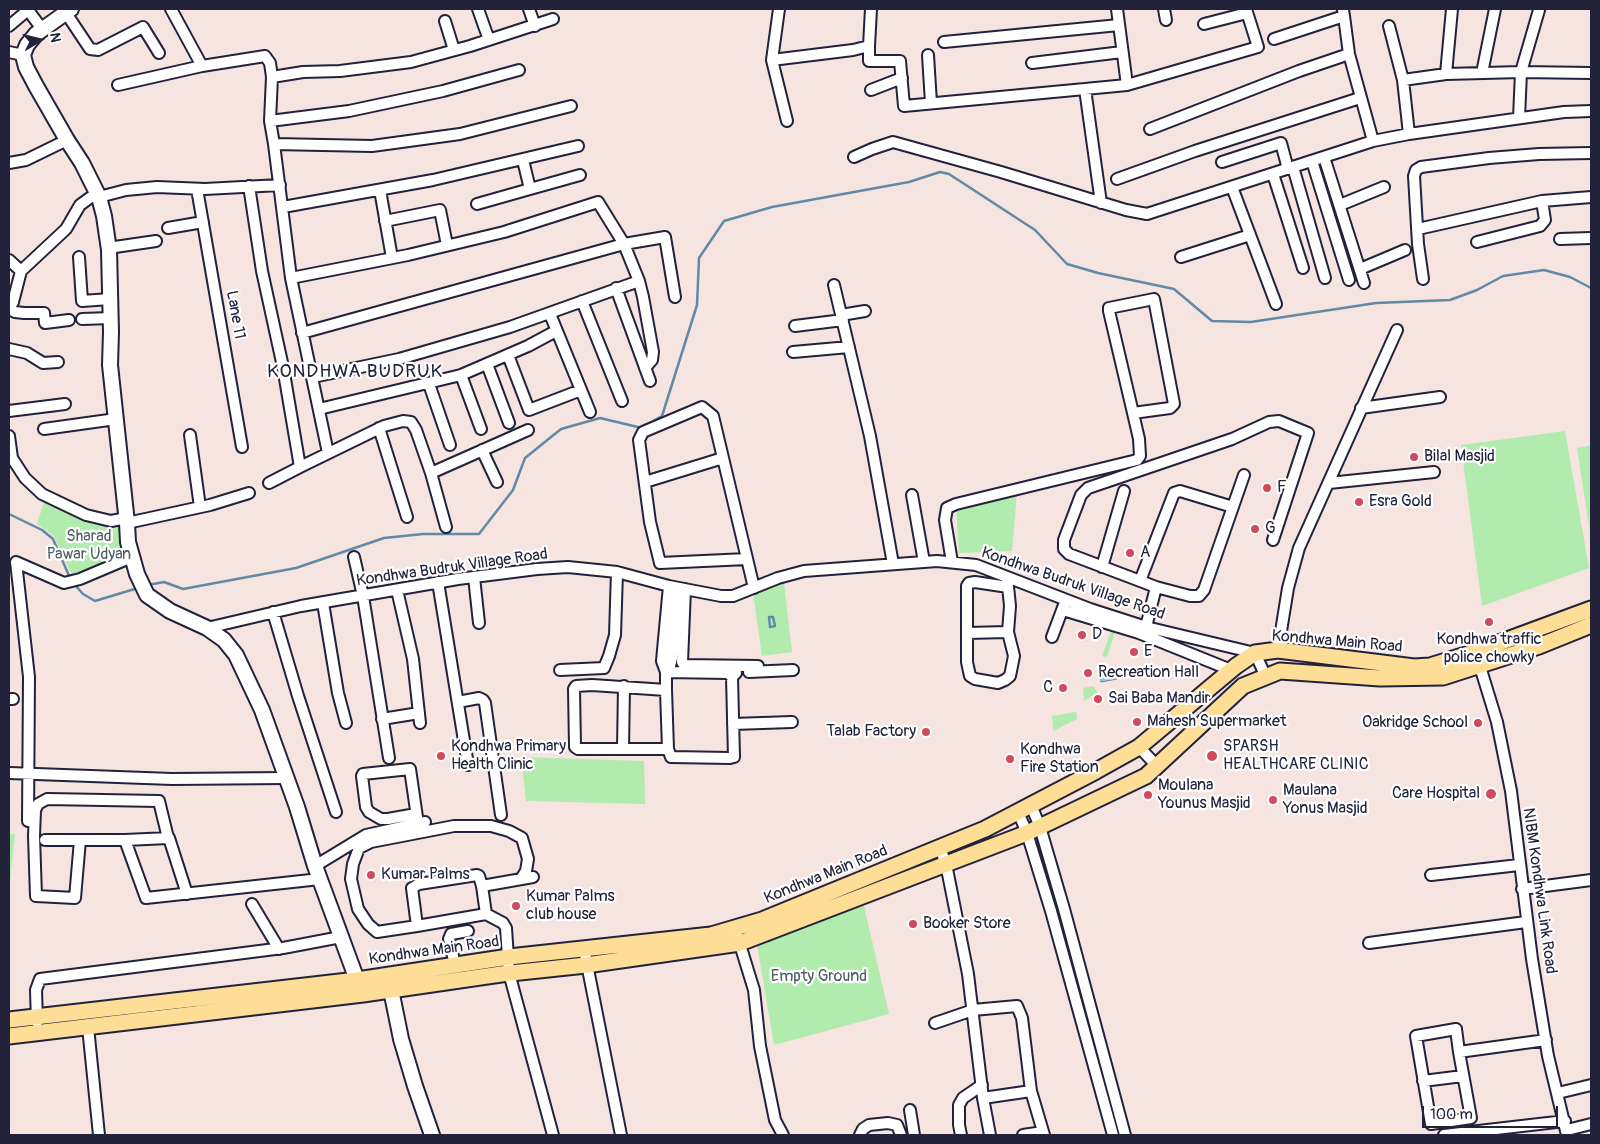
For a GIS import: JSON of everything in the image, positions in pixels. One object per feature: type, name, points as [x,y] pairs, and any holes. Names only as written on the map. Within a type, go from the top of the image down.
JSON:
[{"type":"main road","name":"Kondhwa Main Road","points":[[9,1036],[391,990],[740,943],[1034,830],[1146,776],[1244,686],[1280,671],[1380,678],[1443,677],[1477,659],[1591,608]]},
{"type":"main road","name":"Kondhwa Main Road","points":[[9,1020],[357,980],[508,958],[711,935],[762,920],[797,906],[962,839],[1025,809],[1139,746],[1231,670],[1255,653],[1278,650],[1414,667],[1430,666],[1477,659],[1539,646],[1591,624]]},
{"type":"street","points":[[170,9],[202,66]]},
{"type":"street","points":[[478,9],[489,40]]},
{"type":"street","points":[[529,9],[535,26]]},
{"type":"street","points":[[779,9],[772,60],[787,121]]},
{"type":"street","points":[[871,9],[869,61],[900,61],[904,106],[1127,85],[1258,47],[1246,11],[1204,24]]},
{"type":"street","points":[[1117,9],[1127,85]]},
{"type":"street","points":[[1164,9],[1166,20]]},
{"type":"street","points":[[1446,74],[1452,9]]},
{"type":"street","points":[[1482,73],[1495,9]]},
{"type":"street","points":[[9,26],[28,10],[42,29]]},
{"type":"street","points":[[1519,118],[1520,72],[1539,10]]},
{"type":"street","points":[[159,53],[143,26],[98,50],[90,49],[69,11],[42,29],[27,45],[16,53],[82,163],[99,197],[108,248],[111,318],[110,365],[128,542],[137,574],[147,595],[170,611],[207,628],[224,640],[240,663],[262,710],[357,980]]},
{"type":"street","points":[[1274,39],[1344,12],[1349,54],[1360,98],[1374,141]]},
{"type":"street","points":[[272,77],[411,62],[489,40],[553,19]]},
{"type":"street","points":[[445,21],[454,50]]},
{"type":"street","points":[[944,42],[1118,25]]},
{"type":"street","points":[[1389,26],[1403,80],[1409,134]]},
{"type":"street","points":[[772,60],[852,50],[869,46]]},
{"type":"street","points":[[1032,63],[1122,52]]},
{"type":"street","points":[[928,54],[931,103]]},
{"type":"street","points":[[1150,129],[1274,80],[1349,54]]},
{"type":"street","points":[[118,85],[202,66],[265,56],[270,63],[272,77],[270,121],[291,278],[328,453]]},
{"type":"street","points":[[270,121],[349,111],[443,91],[519,70]]},
{"type":"street","points":[[1403,80],[1446,74],[1591,73]]},
{"type":"street","points":[[871,90],[902,78]]},
{"type":"street","points":[[1085,90],[1101,203]]},
{"type":"street","points":[[1117,179],[1195,151],[1360,98]]},
{"type":"street","points":[[274,144],[372,146],[460,134],[571,106]]},
{"type":"street","points":[[854,157],[872,148],[893,142],[1019,177],[1136,213],[1147,214],[1374,141],[1519,118],[1564,112],[1591,111]]},
{"type":"street","points":[[9,163],[26,160],[67,140]]},
{"type":"street","points":[[1222,162],[1281,143],[1325,278]]},
{"type":"street","points":[[283,207],[433,180],[578,146]]},
{"type":"street","points":[[1423,279],[1419,261],[1414,176],[1416,170],[1421,167],[1489,158],[1539,154],[1591,153]]},
{"type":"street","points":[[1324,157],[1364,283]]},
{"type":"street","points":[[523,160],[530,189]]},
{"type":"street","points":[[1312,161],[1349,280]]},
{"type":"street","points":[[1273,174],[1303,268]]},
{"type":"street","points":[[477,204],[580,175]]},
{"type":"street","points":[[69,320],[45,323],[44,313],[24,314],[9,309],[13,302],[21,271],[66,229],[80,205],[91,197],[99,197],[126,190],[157,187],[197,189],[280,185]]},
{"type":"street","points":[[249,186],[262,271],[283,368],[300,467]]},
{"type":"street","points":[[1232,187],[1276,304]]},
{"type":"street","points":[[1340,205],[1384,187]]},
{"type":"street","name":"Lane 11","points":[[197,189],[242,447]]},
{"type":"street","points":[[380,190],[392,258]]},
{"type":"street","points":[[1418,229],[1542,201],[1591,197]]},
{"type":"street","points":[[1477,242],[1540,226],[1545,220],[1542,201]]},
{"type":"street","points":[[291,278],[392,258],[504,232],[598,202],[624,244],[639,280],[652,352],[652,360],[645,368]]},
{"type":"street","points":[[385,221],[440,210],[447,246]]},
{"type":"street","points":[[168,228],[203,222]]},
{"type":"street","points":[[1181,257],[1250,235]]},
{"type":"street","points":[[302,333],[624,244],[665,237],[675,297]]},
{"type":"street","points":[[1560,239],[1591,238]]},
{"type":"street","points":[[108,248],[156,241]]},
{"type":"street","points":[[1360,269],[1405,250]]},
{"type":"street","points":[[79,257],[82,301],[110,299]]},
{"type":"street","points":[[9,260],[21,271]]},
{"type":"street","points":[[313,377],[399,359],[510,327],[639,280]]},
{"type":"street","points":[[834,284],[870,436],[893,564]]},
{"type":"street","points":[[616,288],[650,382]]},
{"type":"street","points":[[952,562],[945,520],[947,508],[956,504],[1137,460],[1141,450],[1109,308],[1154,298],[1174,404],[1170,408],[1133,412]]},
{"type":"street","points":[[582,301],[622,401]]},
{"type":"street","points":[[795,326],[842,318],[866,311]]},
{"type":"street","points":[[550,314],[590,412]]},
{"type":"street","points":[[82,320],[111,318]]},
{"type":"street","points":[[1278,650],[1288,588],[1299,548],[1397,330]]},
{"type":"street","points":[[319,409],[461,375],[508,355],[556,331]]},
{"type":"street","points":[[793,352],[849,347]]},
{"type":"street","points":[[9,349],[26,353],[43,363],[58,362]]},
{"type":"street","points":[[508,355],[529,410],[581,390]]},
{"type":"street","points":[[487,364],[509,423]]},
{"type":"street","points":[[461,375],[481,429]]},
{"type":"street","points":[[429,384],[450,445]]},
{"type":"street","points":[[1361,408],[1440,397]]},
{"type":"street","points":[[9,411],[65,404]]},
{"type":"street","points":[[747,559],[660,563],[650,522],[639,440],[643,432],[702,407],[713,416],[754,588]]},
{"type":"street","points":[[44,429],[116,419]]},
{"type":"street","points":[[269,483],[379,428],[403,420],[410,422],[416,430],[431,473],[446,527]]},
{"type":"street","points":[[1244,475],[1204,590],[1199,596],[1190,596],[1156,587],[1069,554],[1064,549],[1064,540],[1081,495],[1088,488],[1232,439],[1268,422],[1279,421],[1308,433],[1274,540]]},
{"type":"street","points":[[379,428],[407,518]]},
{"type":"street","points":[[431,473],[528,430]]},
{"type":"street","points":[[190,435],[200,507]]},
{"type":"street","points":[[9,436],[10,459],[25,478],[42,494],[86,514],[112,521],[200,507],[249,493]]},
{"type":"street","points":[[482,450],[497,482]]},
{"type":"street","points":[[645,482],[723,458]]},
{"type":"street","points":[[1329,483],[1434,472]]},
{"type":"street","points":[[1102,567],[1124,491]]},
{"type":"street","points":[[1140,581],[1174,493],[1180,491],[1233,507]]},
{"type":"street","points":[[912,495],[924,562]]},
{"type":"street","points":[[28,821],[30,774],[29,677],[16,562],[64,583],[132,557]]},
{"type":"street","points":[[354,557],[363,596],[388,758]]},
{"type":"street","name":"Kondhwa Budruk Village Road","points":[[207,628],[274,612],[438,582],[568,567],[617,572],[677,588],[721,596],[733,596],[778,578],[804,571],[924,562],[952,562],[976,565],[1007,582],[1064,605],[1255,653]]},
{"type":"street","points":[[560,670],[604,668],[615,635],[617,572]]},
{"type":"street","points":[[474,577],[479,623]]},
{"type":"street","points":[[438,582],[468,764]]},
{"type":"street","points":[[1007,582],[1010,606],[1008,632],[1014,656],[1010,676],[998,683],[975,679],[970,676],[967,662],[966,591],[970,583],[1007,582]]},
{"type":"street","points":[[1146,627],[1156,587]]},
{"type":"street","points":[[677,588],[682,662],[684,665],[732,672],[758,666]]},
{"type":"street","points":[[677,588],[662,661],[666,672],[668,749],[671,757],[730,758],[734,756],[732,672]]},
{"type":"street","points":[[382,719],[420,718],[413,659],[397,590]]},
{"type":"street","points":[[323,603],[338,693],[346,723]]},
{"type":"street","points":[[1052,637],[1064,605],[1231,670]]},
{"type":"street","points":[[274,612],[298,696],[336,812]]},
{"type":"street","points":[[967,633],[1008,632]]},
{"type":"street","points":[[1255,653],[1266,677]]},
{"type":"street","name":"NIBM Kondhwa Link Road","points":[[1477,659],[1499,731],[1511,791],[1526,922],[1546,1040],[1566,1129]]},
{"type":"street","points":[[666,672],[793,670]]},
{"type":"street","points":[[666,690],[624,686],[576,686],[574,690],[575,747],[578,749],[668,749]]},
{"type":"street","points":[[623,749],[624,686]]},
{"type":"street","points":[[458,702],[480,698],[485,703],[501,815]]},
{"type":"street","points":[[733,724],[792,722]]},
{"type":"street","points":[[1139,746],[1157,766]]},
{"type":"street","points":[[410,770],[419,820],[381,819],[369,812],[366,807],[363,774],[410,770]]},
{"type":"street","points":[[9,773],[172,779],[286,778]]},
{"type":"street","points":[[80,840],[75,898],[36,896],[35,810],[38,804],[48,799],[159,801],[168,838],[187,894]]},
{"type":"street","points":[[1025,809],[1034,830],[1091,1005],[1125,1135]]},
{"type":"street","points":[[125,840],[146,898],[187,894],[318,873],[366,835],[419,820]]},
{"type":"street","points":[[521,879],[526,871],[528,859],[522,838],[509,831],[491,826],[454,826],[371,842],[359,848],[353,864],[351,879],[358,909],[368,924],[377,932],[486,914],[503,923],[506,928],[510,973],[553,1135]]},
{"type":"street","points":[[1034,830],[1054,920],[1113,1135]]},
{"type":"street","points":[[45,840],[168,838]]},
{"type":"street","points":[[962,839],[968,856]]},
{"type":"street","points":[[940,848],[946,864],[968,974],[983,1098],[990,1135]]},
{"type":"street","points":[[1431,876],[1519,865]]},
{"type":"street","points":[[417,926],[412,891],[415,885],[477,875],[482,886],[486,914]]},
{"type":"street","points":[[482,886],[533,877]]},
{"type":"street","points":[[1522,889],[1591,880]]},
{"type":"street","points":[[252,904],[279,949]]},
{"type":"street","points":[[1369,943],[1526,922]]},
{"type":"street","points":[[735,928],[754,990],[760,1046],[775,1120],[783,1135]]},
{"type":"street","points":[[455,965],[449,939],[451,934],[468,931]]},
{"type":"street","points":[[37,1033],[36,990],[40,979],[279,949],[341,937]]},
{"type":"street","points":[[584,949],[621,1135]]},
{"type":"street","points":[[388,975],[401,1039],[432,1135]]},
{"type":"street","points":[[935,1023],[973,1010],[1017,1006],[1022,1018],[1031,1091],[1043,1133],[1022,1135]]},
{"type":"street","points":[[88,1026],[99,1135]]},
{"type":"street","points":[[1456,1028],[1459,1052],[1470,1118],[1431,1124],[1416,1036],[1456,1028]]},
{"type":"street","points":[[1459,1052],[1546,1040]]},
{"type":"street","points":[[1424,1081],[1463,1076]]},
{"type":"street","points":[[961,1135],[959,1105],[963,1098],[982,1085]]},
{"type":"street","points":[[1558,1093],[1591,1085]]},
{"type":"street","points":[[983,1098],[1031,1091]]},
{"type":"street","points":[[910,1110],[914,1135]]},
{"type":"street","points":[[860,1135],[862,1129],[870,1125],[888,1123],[897,1125],[901,1135]]},
{"type":"street","points":[[1444,1135],[1566,1129],[1591,1124]]},
{"type":"green space","points":[[1565,431],[1589,568],[1482,606],[1461,445]]},
{"type":"green space","points":[[1591,445],[1591,539],[1577,448]]},
{"type":"green space","points":[[1017,492],[1012,551],[959,553],[956,506]]},
{"type":"green space","name":"Sharad Pawar Udyan","points":[[45,499],[124,521],[131,562],[73,577],[54,536],[37,524]]},
{"type":"green space","points":[[784,583],[792,652],[762,656],[753,593]]},
{"type":"green space","points":[[1111,631],[1115,632],[1107,657],[1102,656]]},
{"type":"green space","points":[[1094,686],[1097,693],[1084,701],[1083,688]]},
{"type":"green space","points":[[1076,712],[1077,719],[1053,731],[1052,716]]},
{"type":"green space","points":[[521,757],[644,761],[645,804],[526,801]]},
{"type":"green space","points":[[9,834],[15,834],[9,890]]},
{"type":"green space","name":"Empty Ground","points":[[864,906],[889,1014],[774,1045],[756,939]]},
{"type":"water","points":[[1115,671],[1117,679],[1101,682],[1100,673]]},
{"type":"waterway","points":[[646,425],[662,416],[697,305],[699,258],[724,221],[772,207],[909,182],[940,172],[949,174],[1035,230],[1067,264],[1098,273],[1174,289],[1212,321],[1251,322],[1376,303],[1450,300],[1477,290],[1503,276],[1544,270],[1570,277],[1591,288]]},
{"type":"waterway","points":[[148,585],[164,582],[183,589],[296,568],[384,538],[423,534],[479,534],[513,490],[525,458],[561,429],[600,418],[642,428]]},
{"type":"waterway","points":[[9,514],[42,530],[53,539],[70,578]]},
{"type":"waterway","points":[[74,584],[83,594],[95,601],[138,588]]},
{"type":"waterway","points":[[769,617],[773,617],[775,626],[770,627],[769,617]]},
{"type":"place","name":"Bilal Masjid","points":[[1414,457]]},
{"type":"place","name":"F","points":[[1267,488]]},
{"type":"place","name":"Esra Gold","points":[[1359,502]]},
{"type":"place","name":"G","points":[[1255,529]]},
{"type":"place","name":"A","points":[[1130,553]]},
{"type":"place","name":"Kondhwa traffic police chowky","points":[[1489,622]]},
{"type":"place","name":"D","points":[[1082,635]]},
{"type":"place","name":"E","points":[[1134,652]]},
{"type":"place","name":"Recreation Hall","points":[[1088,673]]},
{"type":"place","name":"C","points":[[1063,688]]},
{"type":"place","name":"Sai Baba Mandir","points":[[1098,699]]},
{"type":"place","name":"Mahesh Supermarket","points":[[1137,722]]},
{"type":"place","name":"Oakridge School","points":[[1478,723]]},
{"type":"place","name":"Talab Factory","points":[[926,732]]},
{"type":"place","name":"Kondhwa Primary Health Clinic","points":[[441,756]]},
{"type":"place","name":"SPARSH HEALTHCARE CLINIC","points":[[1212,756]]},
{"type":"place","name":"Kondhwa Fire Station","points":[[1010,759]]},
{"type":"place","name":"Care Hospital","points":[[1491,794]]},
{"type":"place","name":"Moulana Younus Masjid","points":[[1148,795]]},
{"type":"place","name":"Maulana Yonus Masjid","points":[[1273,800]]},
{"type":"place","name":"Kumar Palms","points":[[371,875]]},
{"type":"place","name":"Kumar Palms club house","points":[[516,906]]},
{"type":"place","name":"Booker Store","points":[[913,924]]},
{"type":"district","name":"KONDHWA BUDRUK","points":[[355,372]]}]
